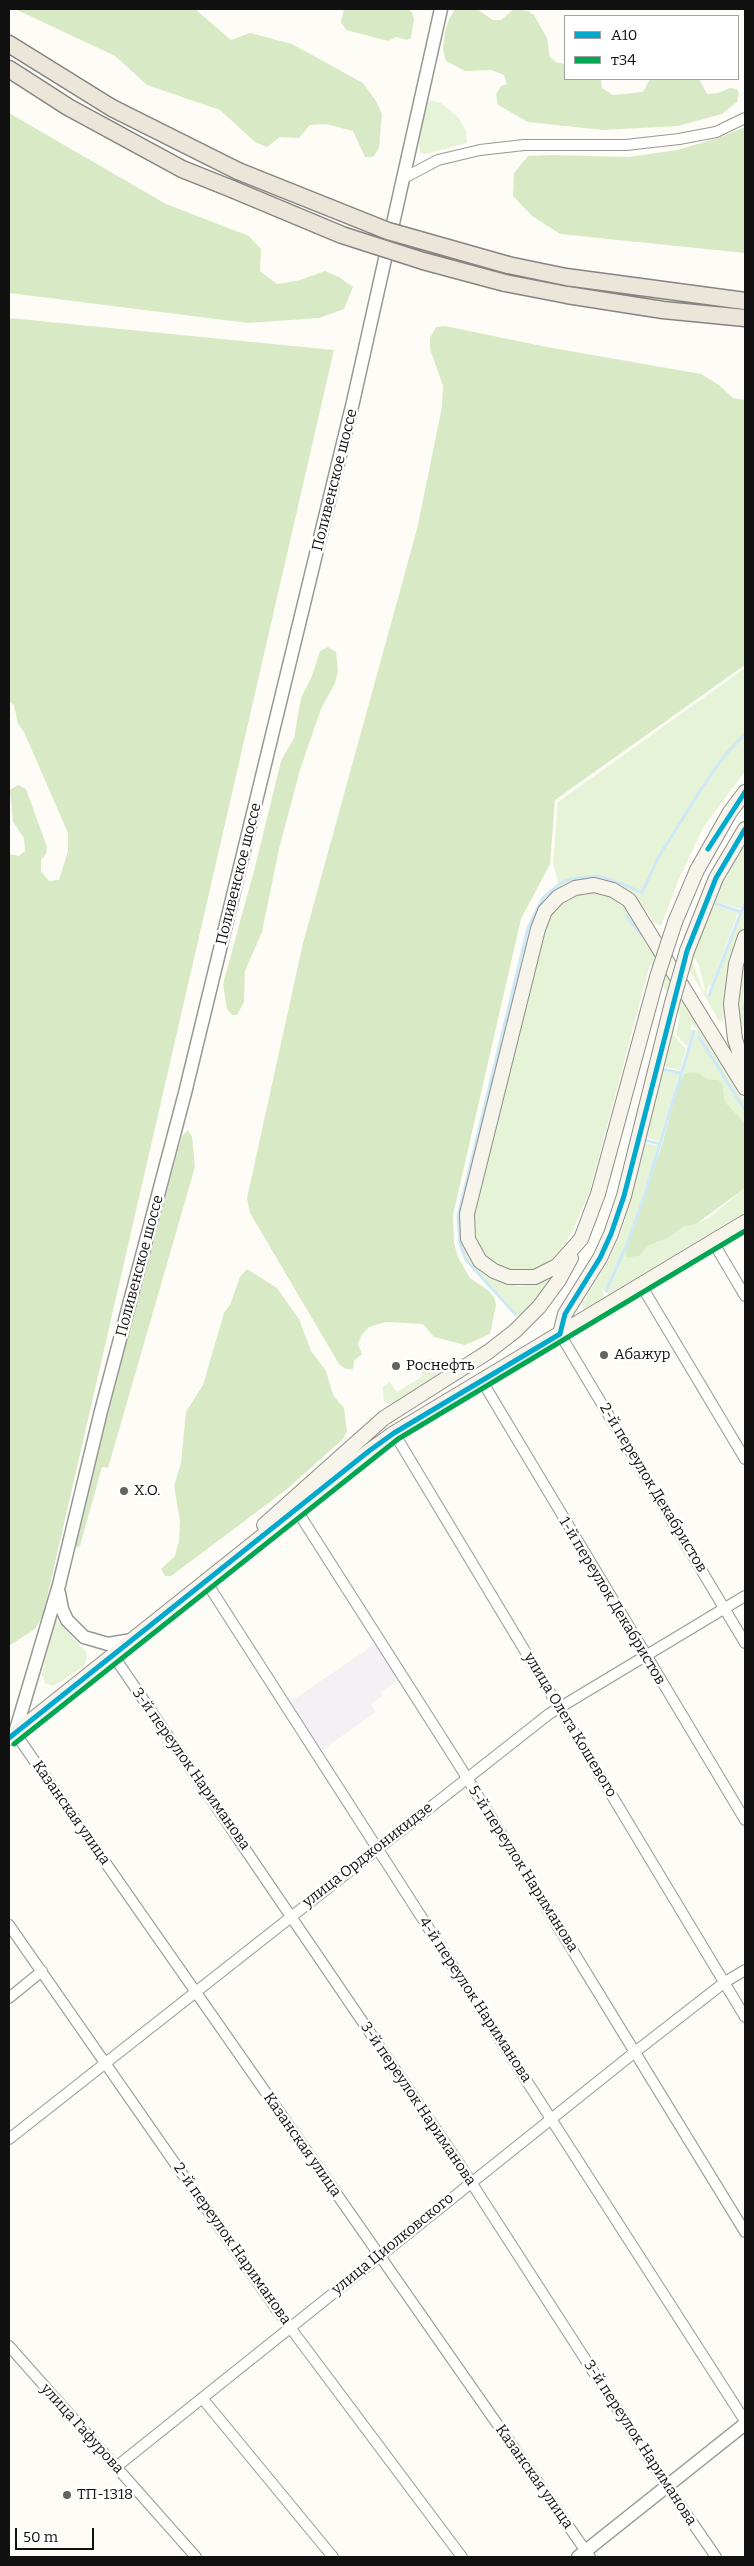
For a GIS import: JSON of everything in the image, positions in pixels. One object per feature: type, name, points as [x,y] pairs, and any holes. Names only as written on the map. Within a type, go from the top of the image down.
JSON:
[{"type":"highway","points":[[9,44],[112,108],[238,171],[388,231],[508,265],[566,277],[745,301]]},
{"type":"highway","points":[[9,69],[68,107],[182,169],[342,235],[423,261],[505,283],[567,296],[745,318]]},
{"type":"main road","points":[[205,1580],[291,1500],[384,1418],[488,1352],[515,1331],[539,1307],[559,1280],[581,1239],[598,1194],[657,977],[675,922],[708,848],[745,792]]},
{"type":"main road","points":[[560,1334],[565,1314],[600,1258],[611,1234],[624,1196],[672,1003],[687,951],[716,878],[745,829]]},
{"type":"main road","points":[[581,1239],[550,1271],[535,1277],[518,1279],[501,1275],[487,1267],[471,1247],[466,1230],[467,1214],[538,929],[545,911],[558,897],[575,888],[594,885],[613,890],[629,900],[745,1088]]},
{"type":"main road","points":[[745,937],[736,964],[731,1010],[735,1039],[745,1071]]},
{"type":"main road","points":[[12,1736],[205,1580],[394,1433],[745,1222]]},
{"type":"street","name":"Поливенское шоссе","points":[[12,1736],[59,1585],[104,1401],[185,1094],[372,321],[441,9]]},
{"type":"street","points":[[402,179],[438,160],[480,150],[524,145],[626,145],[670,140],[716,132],[745,118]]},
{"type":"street","points":[[713,1242],[745,1296]]},
{"type":"street","points":[[641,1285],[745,1459]]},
{"type":"street","name":"2-й переулок Декабристов","points":[[560,1334],[745,1643]]},
{"type":"street","name":"1-й переулок Декабристов","points":[[482,1380],[645,1656],[745,1820]]},
{"type":"street","name":"улица Олега Кошевого","points":[[394,1433],[745,2017]]},
{"type":"street","name":"5-й переулок Нариманова","points":[[296,1510],[467,1778],[745,2232]]},
{"type":"street","name":"4-й переулок Нариманова","points":[[205,1580],[745,2422]]},
{"type":"street","points":[[59,1585],[62,1609],[75,1630],[84,1637],[108,1644],[132,1640]]},
{"type":"street","name":"улица Орджоникидзе","points":[[9,2139],[377,1848],[559,1708],[745,1596]]},
{"type":"street","name":"3-й переулок Нариманова","points":[[113,1655],[471,2182],[667,2486],[716,2557]]},
{"type":"street","name":"Казанская улица","points":[[12,1736],[380,2256],[584,2555]]},
{"type":"street","name":"2-й переулок Нариманова","points":[[9,1925],[289,2328],[462,2557]]},
{"type":"street","name":"улица Циолковского","points":[[116,2467],[551,2118],[725,1982],[745,1970]]},
{"type":"street","points":[[9,1998],[42,1971]]},
{"type":"street","name":"улица Гафурова","points":[[9,2346],[196,2557]]},
{"type":"street","points":[[202,2398],[334,2557]]},
{"type":"street","points":[[584,2555],[745,2422]]},
{"type":"shaded area","points":[[375,1644],[398,1680],[381,1692],[382,1696],[371,1704],[376,1712],[322,1750],[290,1702]]},
{"type":"green space","points":[[15,9],[195,9],[231,40],[250,33],[292,44],[363,83],[376,101],[382,114],[379,148],[373,157],[365,157],[353,131],[326,124],[310,125],[299,138],[280,137],[267,147],[255,142],[220,110],[147,85],[115,56]]},
{"type":"green space","points":[[344,9],[407,9],[412,12],[414,19],[411,38],[406,40],[396,37],[388,41],[346,30],[341,22]]},
{"type":"green space","points":[[455,9],[477,9],[493,20],[501,20],[514,9],[528,11],[534,15],[547,38],[550,57],[556,62],[564,64],[564,80],[601,80],[602,88],[613,95],[643,92],[649,80],[700,80],[707,94],[718,93],[730,88],[737,89],[739,93],[737,102],[722,114],[678,126],[603,130],[528,122],[498,105],[496,94],[501,86],[507,84],[504,75],[491,70],[465,71],[446,61],[443,49],[449,19]]},
{"type":"green space","points":[[430,100],[441,103],[458,117],[466,131],[467,143],[425,154],[420,152],[419,141],[427,104]]},
{"type":"green space","points":[[9,113],[166,204],[249,236],[261,249],[260,271],[277,284],[300,280],[325,271],[339,277],[353,287],[344,309],[319,318],[248,323],[9,293]]},
{"type":"green space","points":[[745,127],[745,253],[560,234],[532,216],[513,196],[514,173],[528,156],[628,157],[677,150],[718,138]]},
{"type":"green space","points":[[9,318],[334,350],[43,1615],[35,1629],[9,1646],[9,854],[19,856],[25,851],[24,838],[13,822],[10,790],[18,785],[26,789],[47,847],[46,854],[41,860],[41,871],[49,881],[59,880],[68,851],[68,833],[24,732],[18,724],[14,705],[9,702]]},
{"type":"green space","points":[[445,326],[547,347],[701,374],[719,385],[733,398],[745,400],[745,665],[555,800],[550,864],[521,919],[453,1215],[454,1243],[458,1257],[470,1278],[489,1291],[494,1297],[496,1305],[490,1334],[465,1345],[434,1337],[423,1324],[386,1322],[369,1327],[361,1336],[358,1344],[362,1354],[354,1361],[353,1369],[346,1369],[339,1364],[250,1213],[247,1198],[303,943],[417,529],[442,407],[443,386],[430,349],[430,338],[436,327]]},
{"type":"green space","points":[[328,647],[336,652],[338,671],[335,683],[321,709],[300,770],[279,849],[262,932],[245,971],[244,1002],[237,1015],[232,1015],[227,1009],[223,984],[255,867],[281,761],[294,738],[301,698],[312,676],[320,651]]},
{"type":"green space","points":[[745,668],[745,771],[703,828],[678,881],[661,926],[654,922],[647,911],[619,888],[551,897],[464,1212],[486,1273],[498,1280],[518,1286],[537,1284],[547,1279],[551,1280],[544,1292],[522,1316],[517,1314],[467,1260],[462,1246],[460,1219],[529,930],[543,901],[559,886],[553,863],[558,802]]},
{"type":"green space","points":[[742,844],[745,845],[745,897],[740,909],[713,901]]},
{"type":"green space","points":[[578,892],[606,892],[627,905],[745,1102],[745,1110],[699,1036],[745,1111],[745,1123],[725,1102],[723,1086],[719,1080],[708,1079],[699,1073],[684,1074],[679,1083],[689,1048],[697,1030],[692,1024],[690,1029],[693,1031],[687,1047],[676,1034],[680,1015],[650,964],[590,1190],[573,1230],[559,1254],[535,1271],[504,1270],[485,1257],[480,1250],[473,1228],[474,1213],[545,925],[555,907]]},
{"type":"green space","points":[[745,903],[745,924],[731,962],[723,1022],[719,1021],[689,969],[692,960],[703,991],[705,990],[699,965],[693,956],[712,904],[738,913],[711,986],[709,985],[706,994],[709,996]]},
{"type":"green space","points":[[745,953],[743,1009],[745,1006],[745,1023],[740,1035],[738,987]]},
{"type":"green space","points":[[673,1027],[675,1028],[673,1034],[686,1049],[680,1070],[663,1066]]},
{"type":"green space","points":[[662,1071],[679,1074],[660,1142],[646,1137]]},
{"type":"green space","points":[[691,1072],[699,1073],[708,1079],[719,1080],[723,1086],[725,1102],[745,1123],[745,1188],[696,1224],[683,1227],[668,1238],[648,1246],[639,1256],[627,1257],[625,1250],[662,1145],[679,1083],[684,1074]]},
{"type":"green space","points":[[188,1130],[192,1137],[195,1167],[108,1468],[102,1467],[80,1546],[76,1548],[74,1547],[111,1395],[182,1136]]},
{"type":"green space","points":[[645,1143],[659,1146],[629,1239],[605,1290],[602,1291],[605,1297],[584,1309],[582,1304],[607,1263],[622,1230]]},
{"type":"green space","points":[[745,1188],[745,1212],[608,1295],[606,1292],[625,1250],[625,1253],[639,1256],[648,1246],[659,1242],[683,1227],[696,1224],[710,1217]]},
{"type":"green space","points":[[247,1269],[277,1288],[299,1319],[311,1351],[326,1371],[333,1395],[344,1408],[347,1431],[343,1439],[286,1490],[171,1576],[165,1576],[161,1569],[175,1556],[179,1540],[180,1521],[174,1486],[181,1463],[186,1412],[203,1385],[224,1313],[230,1305],[240,1277]]},
{"type":"green space","points":[[429,1359],[442,1361],[443,1372],[392,1404],[384,1402],[383,1387],[390,1382],[397,1392],[423,1376],[417,1366]]},
{"type":"green space","points":[[54,1617],[86,1652],[87,1657],[85,1664],[79,1670],[53,1686],[45,1683],[42,1675]]},
{"type":"waterway","points":[[516,1315],[466,1260],[460,1244],[458,1216],[528,928],[543,898],[561,883],[570,879],[598,876],[623,884],[642,893],[658,858],[700,791],[724,756],[745,734]]},
{"type":"waterway","points":[[709,995],[745,902]]},
{"type":"waterway","points":[[714,903],[741,912]]},
{"type":"waterway","points":[[626,916],[642,935]]},
{"type":"waterway","points":[[744,1009],[745,1002]]},
{"type":"waterway","points":[[606,1291],[628,1242],[645,1194],[694,1031]]},
{"type":"waterway","points":[[699,1037],[745,1110]]},
{"type":"waterway","points":[[661,1069],[680,1073]]},
{"type":"waterway","points":[[644,1140],[660,1144]]},
{"type":"transit line","name":"А10","points":[[708,849],[745,792]]},
{"type":"transit line","name":"А10","points":[[9,1738],[369,1451],[394,1433],[560,1334],[565,1314],[600,1258],[611,1234],[624,1196],[687,951],[716,878],[745,829]]},
{"type":"transit line","name":"т34","points":[[14,1744],[398,1439],[745,1231]]},
{"type":"place","name":"Абажур","points":[[604,1355]]},
{"type":"place","name":"Роснефть","points":[[396,1366]]},
{"type":"place","name":"Х.О.","points":[[124,1491]]},
{"type":"place","name":"ТП-1318","points":[[67,2495]]}]
